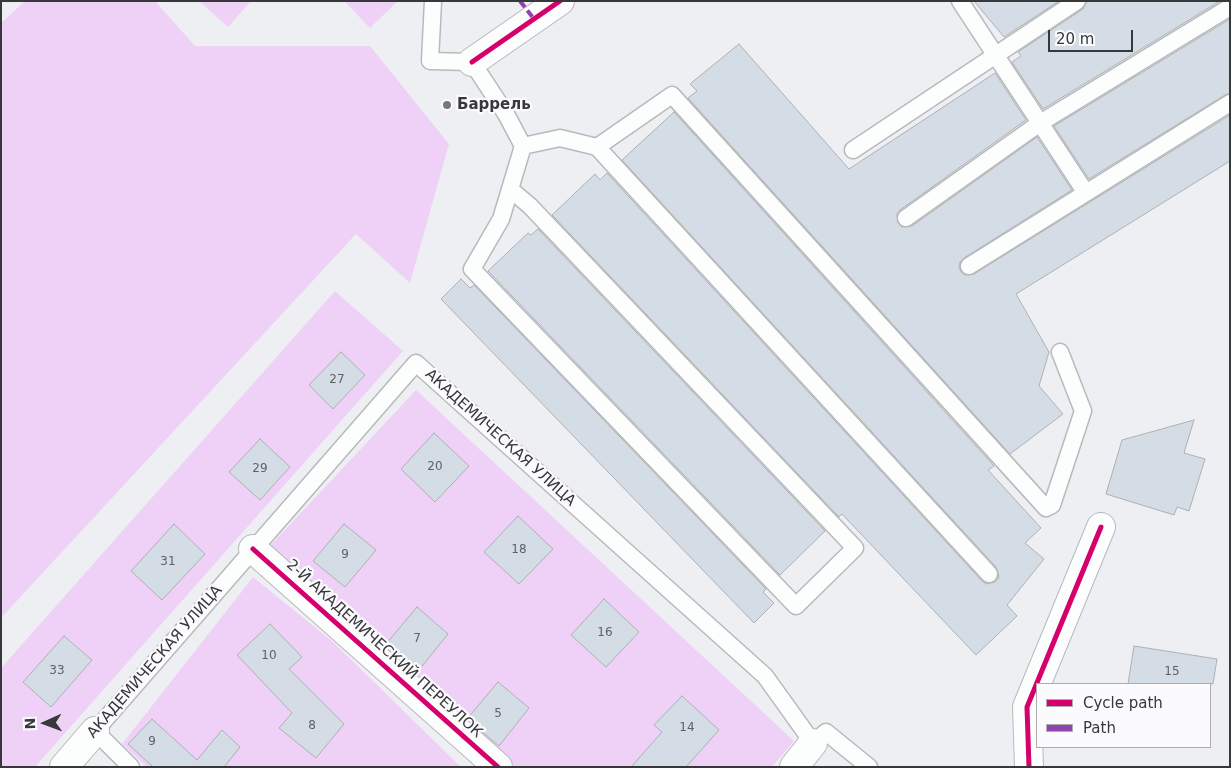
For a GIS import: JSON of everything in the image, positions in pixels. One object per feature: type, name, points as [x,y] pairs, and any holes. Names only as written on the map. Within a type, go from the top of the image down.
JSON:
[{"type":"street","points":[[472,62],[560,1]]},
{"type":"street","points":[[1037,683],[1101,527]]},
{"type":"street","name":"2-Й АКАДЕМИЧЕСКИЙ ПЕРЕУЛОК","points":[[253,549],[498,767]]},
{"type":"street","points":[[1029,767],[1027,707],[1036,685]]},
{"type":"street","name":"АКАДЕМИЧЕСКАЯ УЛИЦА","points":[[64,767],[95,731]]},
{"type":"street","points":[[794,767],[813,743]]},
{"type":"lane","points":[[433,1],[430,61],[472,62],[506,114],[523,146],[510,189],[501,219],[472,269],[796,606],[855,548],[537,213],[510,189]]},
{"type":"lane","points":[[960,1],[1086,193]]},
{"type":"lane","points":[[853,150],[1077,1]]},
{"type":"lane","points":[[906,218],[1040,123],[1230,7]]},
{"type":"lane","points":[[598,147],[672,95],[1046,508],[1052,505],[1083,411],[1060,352]]},
{"type":"lane","points":[[969,266],[1230,103]]},
{"type":"lane","points":[[523,146],[560,138],[598,147],[989,574]]},
{"type":"lane","name":"АКАДЕМИЧЕСКАЯ УЛИЦА","points":[[95,731],[416,363],[765,676],[813,743]]},
{"type":"lane","points":[[95,731],[132,767]]},
{"type":"lane","points":[[813,743],[826,732],[869,767]]},
{"type":"shaded area","points":[[25,1],[155,1],[195,46],[370,46],[449,144],[410,283],[356,234],[1,618],[1,23]]},
{"type":"shaded area","points":[[199,1],[251,1],[228,27]]},
{"type":"shaded area","points":[[344,1],[398,1],[370,28]]},
{"type":"shaded area","points":[[335,291],[403,351],[35,767],[1,767],[1,668]]},
{"type":"shaded area","points":[[416,390],[794,741],[772,767],[515,767],[268,548]]},
{"type":"shaded area","points":[[253,577],[333,642],[461,767],[147,767],[122,744]]},
{"type":"building","points":[[974,1],[1059,1],[1004,37]]},
{"type":"building","points":[[1087,1],[1220,1],[1043,109],[1012,62],[1021,56],[1018,52],[1083,9]]},
{"type":"building","points":[[1230,19],[1230,93],[1089,179],[1054,126]]},
{"type":"building","points":[[739,44],[849,169],[995,73],[1026,120],[900,210],[897,214],[898,223],[902,227],[912,226],[1037,137],[1072,190],[964,258],[960,262],[959,267],[965,275],[974,274],[1230,115],[1230,161],[1016,294],[1049,352],[1039,386],[1063,414],[1010,454],[688,98],[697,91],[690,84]]},
{"type":"building","points":[[674,112],[994,466],[988,470],[1041,528],[1025,543],[1044,559],[1007,605],[1017,616],[976,655],[842,514],[839,517],[552,215],[595,174],[600,180],[607,173],[982,581],[986,584],[995,582],[999,577],[996,567],[622,160]]},
{"type":"building","points":[[538,229],[825,531],[780,575],[488,271],[528,233],[531,235]]},
{"type":"building","points":[[461,279],[470,288],[474,285],[766,589],[763,592],[774,603],[754,623],[441,299]]},
{"type":"building","points":[[341,352],[365,375],[333,409],[309,385]]},
{"type":"building","points":[[1194,420],[1184,453],[1205,459],[1189,511],[1177,507],[1174,515],[1106,494],[1122,440]]},
{"type":"building","points":[[434,433],[469,466],[435,502],[401,469]]},
{"type":"building","points":[[260,439],[290,467],[260,500],[229,472]]},
{"type":"building","points":[[518,516],[553,549],[519,584],[484,552]]},
{"type":"building","points":[[174,524],[205,554],[162,600],[131,571]]},
{"type":"building","points":[[344,524],[376,550],[345,587],[313,561]]},
{"type":"building","points":[[604,599],[639,632],[606,667],[571,635]]},
{"type":"building","points":[[417,607],[448,634],[418,671],[386,644]]},
{"type":"building","points":[[270,624],[302,657],[289,669],[344,724],[316,758],[279,728],[292,713],[237,655]]},
{"type":"building","points":[[64,636],[92,660],[51,707],[23,682]]},
{"type":"building","points":[[1134,646],[1217,659],[1213,684],[1128,683]]},
{"type":"building","points":[[498,682],[529,708],[499,746],[467,719]]},
{"type":"building","points":[[682,696],[719,730],[686,767],[631,767],[662,732],[654,725]]},
{"type":"building","points":[[152,719],[197,760],[222,730],[240,747],[224,767],[153,767],[128,744]]},
{"type":"marked path","points":[[520,1],[534,19]]},
{"type":"cycle path","points":[[472,62],[560,1]]},
{"type":"cycle path","points":[[1037,683],[1101,527]]},
{"type":"cycle path","points":[[253,549],[498,767]]},
{"type":"cycle path","points":[[1029,767],[1027,707],[1036,685]]},
{"type":"place","name":"Баррель","points":[[447,105]]}]
